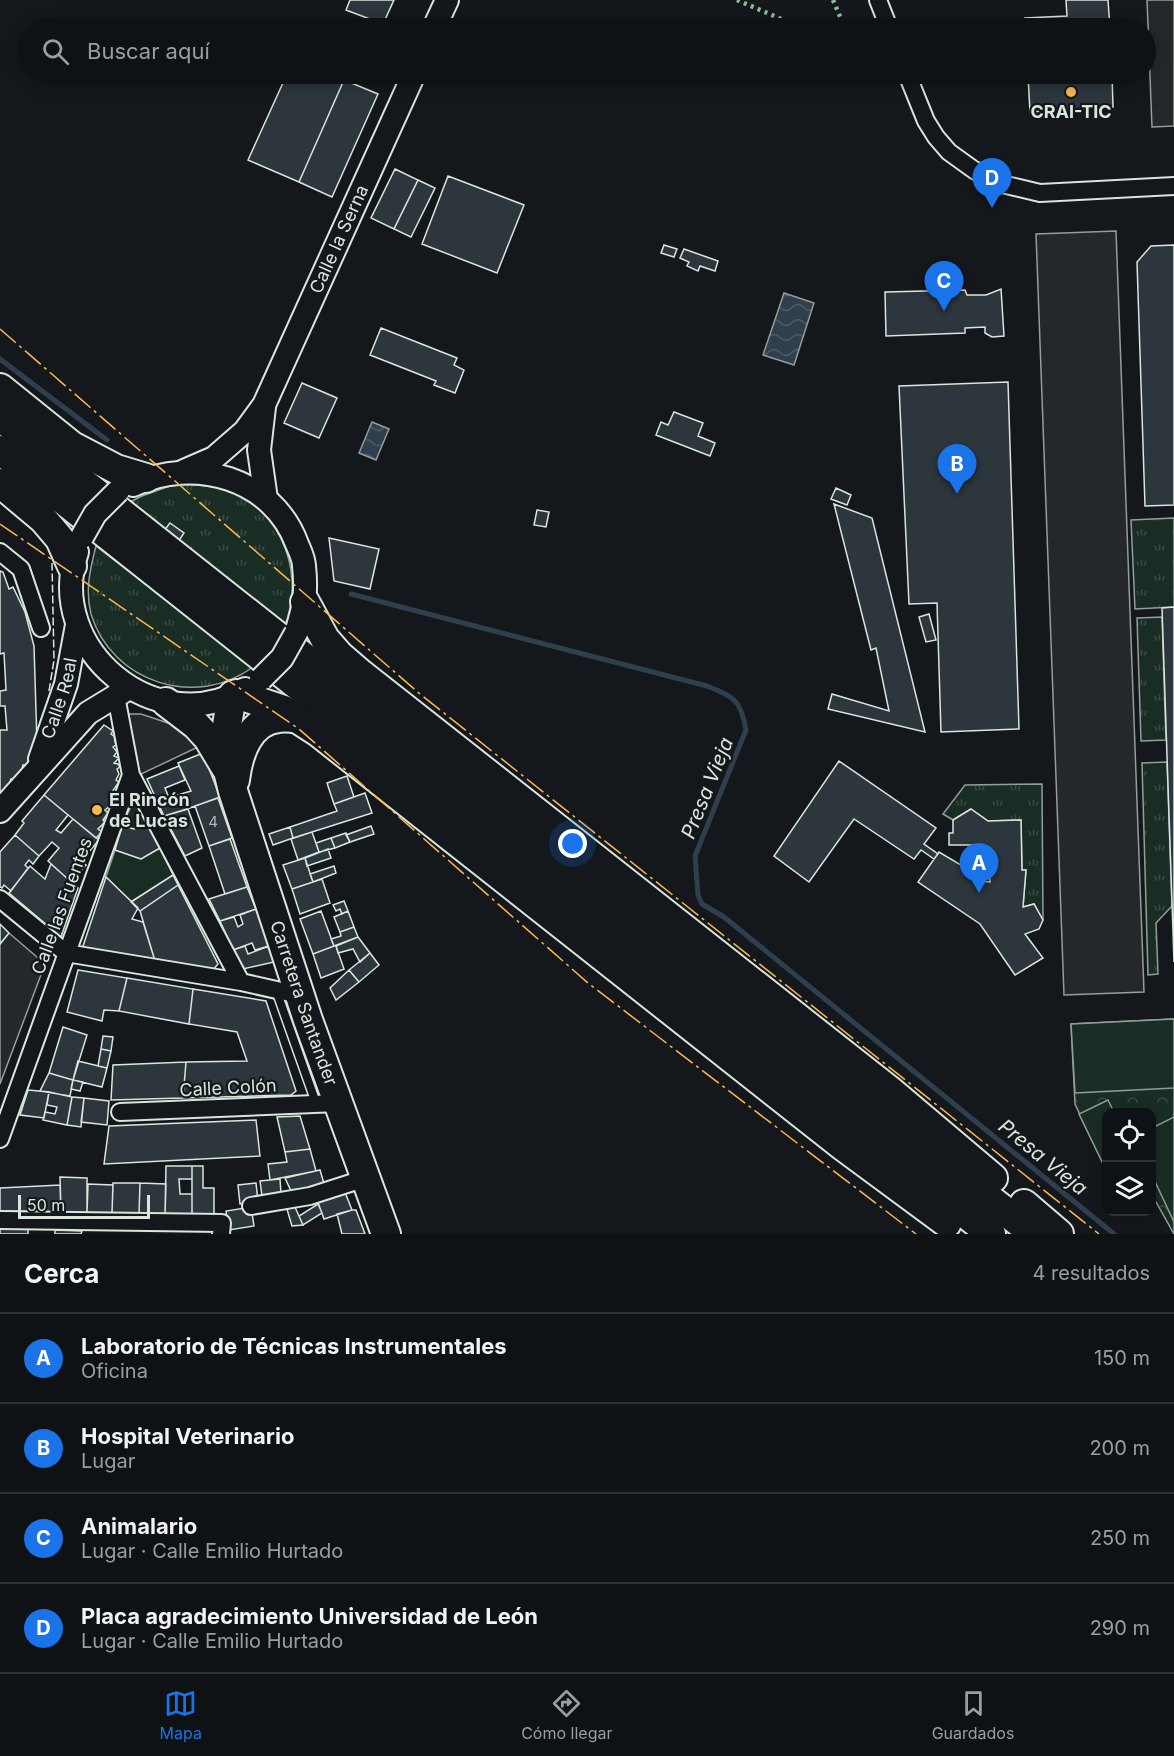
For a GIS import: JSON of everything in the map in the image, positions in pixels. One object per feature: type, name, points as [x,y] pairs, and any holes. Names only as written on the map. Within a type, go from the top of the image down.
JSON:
[{"type":"highway","points":[[0,388],[72,446],[116,469],[146,478]]},
{"type":"highway","points":[[0,417],[1034,1234]]},
{"type":"highway","points":[[0,450],[990,1234]]},
{"type":"highway","points":[[0,483],[43,519],[60,539],[72,566]]},
{"type":"highway","points":[[305,602],[325,639],[361,674],[880,1083],[1059,1234]]},
{"type":"highway","points":[[230,780],[225,748],[234,694],[268,703],[299,719],[844,1147],[961,1234]]},
{"type":"highway","points":[[166,702],[196,725],[208,738],[230,780]]},
{"type":"highway","points":[[230,780],[244,743],[254,730],[269,720],[299,719]]},
{"type":"highway","name":"Carretera Santander","points":[[230,780],[287,992],[327,1103],[366,1178],[386,1234]]},
{"type":"street","points":[[439,18],[447,0]]},
{"type":"street","points":[[878,0],[885,18]]},
{"type":"street","name":"Calle la Serna","points":[[184,471],[214,458],[245,431],[264,405],[409,84]]},
{"type":"street","points":[[911,84],[926,121],[936,137],[950,152],[974,170],[1002,184],[1040,193],[1174,186]]},
{"type":"street","name":"Calle la Serna","points":[[264,405],[259,450],[266,499]]},
{"type":"street","points":[[184,471],[213,474],[241,483],[266,499],[291,528],[304,564],[305,602],[296,633],[282,658],[261,679],[234,694],[211,702],[188,704],[166,702],[121,688],[93,657],[77,625],[71,596],[72,566],[82,537],[95,514],[118,491],[146,478],[184,471]]},
{"type":"street","points":[[0,552],[21,569],[41,628]]},
{"type":"street","name":"Calle Real","points":[[37,768],[66,684],[77,625]]},
{"type":"street","name":"Calle Real","points":[[0,811],[88,713],[121,688]]},
{"type":"street","name":"Calle las Fuentes","points":[[0,1139],[130,775],[121,688]]},
{"type":"street","points":[[130,775],[241,982]]},
{"type":"street","points":[[0,899],[66,953],[241,982],[287,992]]},
{"type":"street","name":"Calle Colón","points":[[120,1112],[327,1103]]},
{"type":"street","points":[[251,1206],[301,1198],[366,1178]]},
{"type":"street","points":[[0,1220],[222,1223],[221,1234]]},
{"type":"green space","points":[[175,484],[210,486],[235,493],[258,508],[271,522],[288,555],[291,573],[290,610],[284,628],[130,502]]},
{"type":"green space","points":[[1174,518],[1174,607],[1135,609],[1131,520]]},
{"type":"green space","points":[[96,546],[253,667],[231,680],[207,686],[182,687],[158,682],[136,672],[117,657],[102,638],[91,614],[88,597],[89,580]]},
{"type":"green space","points":[[1162,617],[1166,740],[1141,741],[1137,618]]},
{"type":"green space","points":[[1167,762],[1172,906],[1156,923],[1158,974],[1148,975],[1142,763]]},
{"type":"green space","points":[[1042,784],[1043,920],[1034,904],[1023,907],[1026,870],[1022,870],[1021,820],[988,821],[971,809],[953,820],[943,814],[965,785]]},
{"type":"green space","points":[[134,800],[147,824],[134,829],[122,826]]},
{"type":"green space","points":[[160,848],[173,875],[131,902],[106,877],[115,850],[141,859]]},
{"type":"green space","points":[[1174,1019],[1174,1234],[1156,1202],[1156,1108],[1102,1108],[1102,1161],[1075,1104],[1071,1024]]},
{"type":"green space","points":[[1174,1019],[1174,1088],[1075,1093],[1071,1024]]},
{"type":"green space","points":[[1108,1100],[1112,1108],[1102,1108],[1102,1162],[1079,1114]]},
{"type":"green space","points":[[1174,1117],[1174,1222],[1156,1184],[1156,1126]]},
{"type":"shaded area","points":[[1147,0],[1174,0],[1174,126],[1152,127],[1150,84],[1156,84],[1156,18],[1148,18]]},
{"type":"shaded area","points":[[1116,231],[1144,992],[1064,995],[1036,234]]},
{"type":"shaded area","points":[[128,714],[141,714],[171,724],[187,733],[198,747],[137,776]]},
{"type":"shaded area","points":[[9,933],[45,964],[0,1084],[0,944]]},
{"type":"water","points":[[784,293],[814,303],[794,365],[763,355]]},
{"type":"water","points":[[372,422],[389,429],[376,460],[359,453]]},
{"type":"building","points":[[350,0],[394,0],[386,18],[367,18],[346,10]]},
{"type":"building","points":[[1066,0],[1108,0],[1109,18],[1025,18],[1067,16]]},
{"type":"building","points":[[282,84],[342,84],[299,182],[248,160]]},
{"type":"building","points":[[342,84],[354,84],[378,94],[332,197],[299,182]]},
{"type":"building","name":"CRAI-TIC","points":[[1028,84],[1112,84],[1113,107],[1030,112]]},
{"type":"building","points":[[395,169],[418,180],[394,229],[371,218]]},
{"type":"building","points":[[448,176],[524,205],[497,273],[422,244]]},
{"type":"building","points":[[418,180],[435,188],[411,237],[394,229]]},
{"type":"building","points":[[664,245],[677,249],[674,257],[661,253]]},
{"type":"building","points":[[1174,245],[1174,505],[1145,506],[1137,262],[1151,246]]},
{"type":"building","points":[[684,249],[718,261],[715,271],[700,266],[698,271],[687,266],[689,262],[680,258]]},
{"type":"building","points":[[1001,289],[1004,336],[992,337],[985,333],[985,327],[965,328],[965,333],[886,336],[885,292],[965,290],[967,295],[986,295]]},
{"type":"building","points":[[381,328],[457,358],[454,365],[464,370],[455,393],[434,385],[436,381],[370,355]]},
{"type":"building","points":[[1008,382],[1019,729],[941,732],[937,603],[909,604],[899,386]]},
{"type":"building","points":[[302,383],[337,398],[319,438],[284,423]]},
{"type":"building","points":[[674,412],[703,423],[698,436],[715,443],[710,456],[656,435],[661,422],[668,425]]},
{"type":"building","points":[[836,488],[851,495],[847,505],[831,499]]},
{"type":"building","points":[[834,504],[872,518],[925,732],[828,709],[832,694],[889,711],[876,648],[871,650]]},
{"type":"building","points":[[537,510],[549,512],[546,527],[534,525]]},
{"type":"building","points":[[170,523],[184,533],[178,542],[163,532]]},
{"type":"building","points":[[329,538],[379,549],[370,589],[334,581]]},
{"type":"building","points":[[0,571],[3,572],[9,589],[13,587],[25,612],[34,646],[37,743],[33,757],[27,766],[23,765],[21,773],[15,780],[11,779],[9,787],[3,793],[0,793],[0,730],[7,730],[5,706],[0,706],[0,691],[6,690],[4,653],[0,654]]},
{"type":"building","points":[[1174,607],[1174,962],[1162,608]]},
{"type":"building","points":[[929,614],[936,640],[926,642],[919,617]]},
{"type":"building","points":[[104,725],[113,731],[111,734],[114,736],[116,745],[113,747],[117,752],[114,756],[119,758],[114,763],[120,767],[117,769],[119,774],[116,780],[119,782],[112,792],[115,795],[109,802],[112,804],[105,810],[108,813],[103,820],[105,822],[98,829],[102,832],[96,838],[44,795]]},
{"type":"building","points":[[203,753],[220,797],[187,809],[181,794],[191,791],[178,763]]},
{"type":"building","points":[[839,761],[936,828],[924,844],[938,854],[934,859],[921,850],[914,859],[854,819],[809,882],[774,856]]},
{"type":"building","points":[[179,766],[185,780],[165,788],[169,798],[181,794],[187,809],[164,816],[147,779]]},
{"type":"building","points":[[347,776],[354,797],[334,804],[327,783]]},
{"type":"building","points":[[365,793],[372,813],[293,838],[290,827],[337,811],[334,804]]},
{"type":"building","points":[[44,795],[68,815],[56,830],[61,833],[73,819],[99,840],[88,853],[85,851],[79,859],[86,865],[71,882],[48,861],[59,848],[52,842],[39,856],[15,835],[24,823],[22,821]]},
{"type":"building","points":[[218,798],[232,838],[209,846],[195,806]]},
{"type":"building","points":[[188,809],[202,848],[185,856],[164,816]]},
{"type":"building","points":[[971,809],[988,821],[1021,820],[1022,870],[1026,870],[1023,907],[1034,904],[1043,920],[1039,929],[1025,934],[1043,958],[1015,975],[980,924],[918,882],[939,852],[961,865],[969,875],[979,881],[990,882],[989,870],[974,845],[949,845],[949,833],[953,833],[953,820]]},
{"type":"building","points":[[147,824],[160,848],[141,859],[115,850],[122,826],[134,829]]},
{"type":"building","points":[[371,826],[374,834],[350,842],[346,835]]},
{"type":"building","points":[[290,827],[293,838],[273,845],[269,834]]},
{"type":"building","points":[[312,832],[319,852],[298,860],[291,839]]},
{"type":"building","points":[[346,833],[350,842],[335,848],[331,838]]},
{"type":"building","points":[[15,835],[39,856],[33,864],[29,860],[25,865],[28,868],[11,891],[4,885],[0,887],[0,852]]},
{"type":"building","points":[[331,838],[335,848],[319,852],[316,843]]},
{"type":"building","points":[[230,839],[247,887],[225,894],[209,846]]},
{"type":"building","points":[[328,849],[331,858],[307,866],[305,858]]},
{"type":"building","points":[[305,858],[313,882],[292,889],[283,865]]},
{"type":"building","points":[[51,864],[78,888],[61,937],[9,893],[30,866],[45,879]]},
{"type":"building","points":[[334,866],[336,873],[313,882],[310,874]]},
{"type":"building","points":[[173,875],[178,885],[140,911],[131,902]]},
{"type":"building","points":[[106,877],[138,908],[132,919],[143,922],[155,961],[82,949]]},
{"type":"building","points":[[322,879],[330,903],[300,914],[292,889]]},
{"type":"building","points":[[178,885],[218,964],[213,970],[155,961],[140,911]]},
{"type":"building","points":[[247,887],[256,909],[220,921],[209,899]]},
{"type":"building","points":[[344,901],[348,911],[342,914],[340,909],[336,911],[333,905]]},
{"type":"building","points":[[256,909],[269,946],[255,950],[252,943],[233,950],[220,921],[234,917],[238,927],[243,924],[240,915]]},
{"type":"building","points":[[321,911],[334,946],[313,954],[300,919]]},
{"type":"building","points":[[348,911],[354,927],[340,932],[334,917]]},
{"type":"building","points":[[0,924],[9,933],[0,944]]},
{"type":"building","points":[[354,927],[358,937],[334,946],[331,939],[341,936],[340,932]]},
{"type":"building","points":[[358,937],[370,953],[360,962],[353,949],[338,953],[336,946]]},
{"type":"building","points":[[245,946],[248,954],[269,946],[274,962],[243,969],[233,950]]},
{"type":"building","points":[[336,946],[344,969],[321,978],[313,954]]},
{"type":"building","points":[[370,953],[379,965],[359,982],[349,970]]},
{"type":"building","points":[[78,970],[127,978],[119,1011],[104,1010],[102,1021],[67,1012]]},
{"type":"building","points":[[349,970],[359,982],[336,1000],[330,988]]},
{"type":"building","points":[[127,978],[193,989],[189,1024],[119,1011]]},
{"type":"building","points":[[193,989],[266,1001],[296,1091],[291,1095],[183,1098],[186,1062],[247,1061],[237,1032],[189,1024]]},
{"type":"building","points":[[63,1027],[87,1035],[73,1080],[49,1073]]},
{"type":"building","points":[[103,1036],[113,1037],[111,1051],[101,1049]]},
{"type":"building","points":[[101,1049],[111,1051],[107,1068],[98,1066]]},
{"type":"building","points":[[78,1061],[107,1068],[102,1087],[73,1080]]},
{"type":"building","points":[[186,1062],[183,1098],[111,1100],[113,1065]]},
{"type":"building","points":[[49,1073],[73,1080],[70,1096],[40,1091]]},
{"type":"building","points":[[73,1080],[83,1082],[80,1091],[71,1089]]},
{"type":"building","points":[[28,1090],[49,1092],[44,1118],[20,1115]]},
{"type":"building","points":[[49,1092],[72,1097],[67,1125],[43,1120],[45,1112],[55,1114],[57,1107],[47,1105]]},
{"type":"building","points":[[72,1097],[84,1098],[81,1127],[67,1125]]},
{"type":"building","points":[[84,1098],[109,1101],[107,1125],[81,1122]]},
{"type":"building","points":[[300,1116],[310,1149],[285,1152],[277,1117]]},
{"type":"building","points":[[256,1120],[260,1156],[104,1164],[109,1126]]},
{"type":"building","points":[[310,1149],[316,1171],[270,1180],[268,1164],[287,1162],[285,1152]]},
{"type":"building","points":[[166,1166],[192,1166],[192,1179],[179,1179],[180,1194],[192,1194],[192,1215],[165,1214]]},
{"type":"building","points":[[192,1166],[203,1166],[203,1188],[214,1188],[214,1215],[192,1215]]},
{"type":"building","points":[[320,1170],[325,1187],[293,1195],[285,1178]]},
{"type":"building","points":[[60,1177],[87,1178],[87,1213],[61,1212]]},
{"type":"building","points":[[280,1179],[281,1194],[262,1196],[260,1181]]},
{"type":"building","points":[[113,1183],[140,1183],[139,1214],[112,1213]]},
{"type":"building","points":[[140,1183],[166,1184],[165,1214],[139,1214]]},
{"type":"building","points":[[256,1183],[258,1201],[240,1204],[238,1185]]},
{"type":"building","points":[[88,1184],[113,1185],[112,1213],[87,1213]]},
{"type":"building","points":[[60,1185],[61,1212],[0,1211],[0,1188]]},
{"type":"building","points":[[343,1187],[352,1210],[324,1219],[316,1197]]},
{"type":"building","points":[[318,1204],[322,1213],[303,1225],[299,1216]]},
{"type":"building","points":[[294,1205],[303,1225],[292,1226],[286,1206]]},
{"type":"building","points":[[251,1207],[254,1226],[229,1230],[226,1211]]},
{"type":"building","points":[[356,1210],[365,1234],[342,1234],[337,1214]]},
{"type":"building","points":[[0,1228],[28,1228],[28,1234],[0,1234]]},
{"type":"building","points":[[55,1230],[82,1231],[81,1234],[55,1234]]},
{"type":"waterway","name":"Presa Vieja","points":[[0,359],[107,440]]},
{"type":"waterway","name":"Presa Vieja","points":[[351,594],[707,686],[724,693],[735,701],[742,712],[746,730],[695,856],[698,895],[702,904],[724,917],[1114,1234]]},
{"type":"hedge","points":[[737,0],[779,18]]},
{"type":"hedge","points":[[833,0],[841,18]]},
{"type":"fence","points":[[49,691],[54,660],[52,563]]},
{"type":"power","points":[[0,329],[420,694],[1099,1234]]},
{"type":"power","points":[[0,524],[299,729],[588,983],[916,1234]]},
{"type":"place","name":"CRAI-TIC","points":[[1071,92]]},
{"type":"place","name":"Placa agradecimiento Universidad de León","points":[[992,208]]},
{"type":"place","name":"Animalario","points":[[944,311]]},
{"type":"place","name":"Hospital Veterinario","points":[[957,494]]},
{"type":"place","name":"El Rincón de Lucas","points":[[97,810]]},
{"type":"place","name":"Laboratorio de Técnicas Instrumentales","points":[[979,893]]}]
